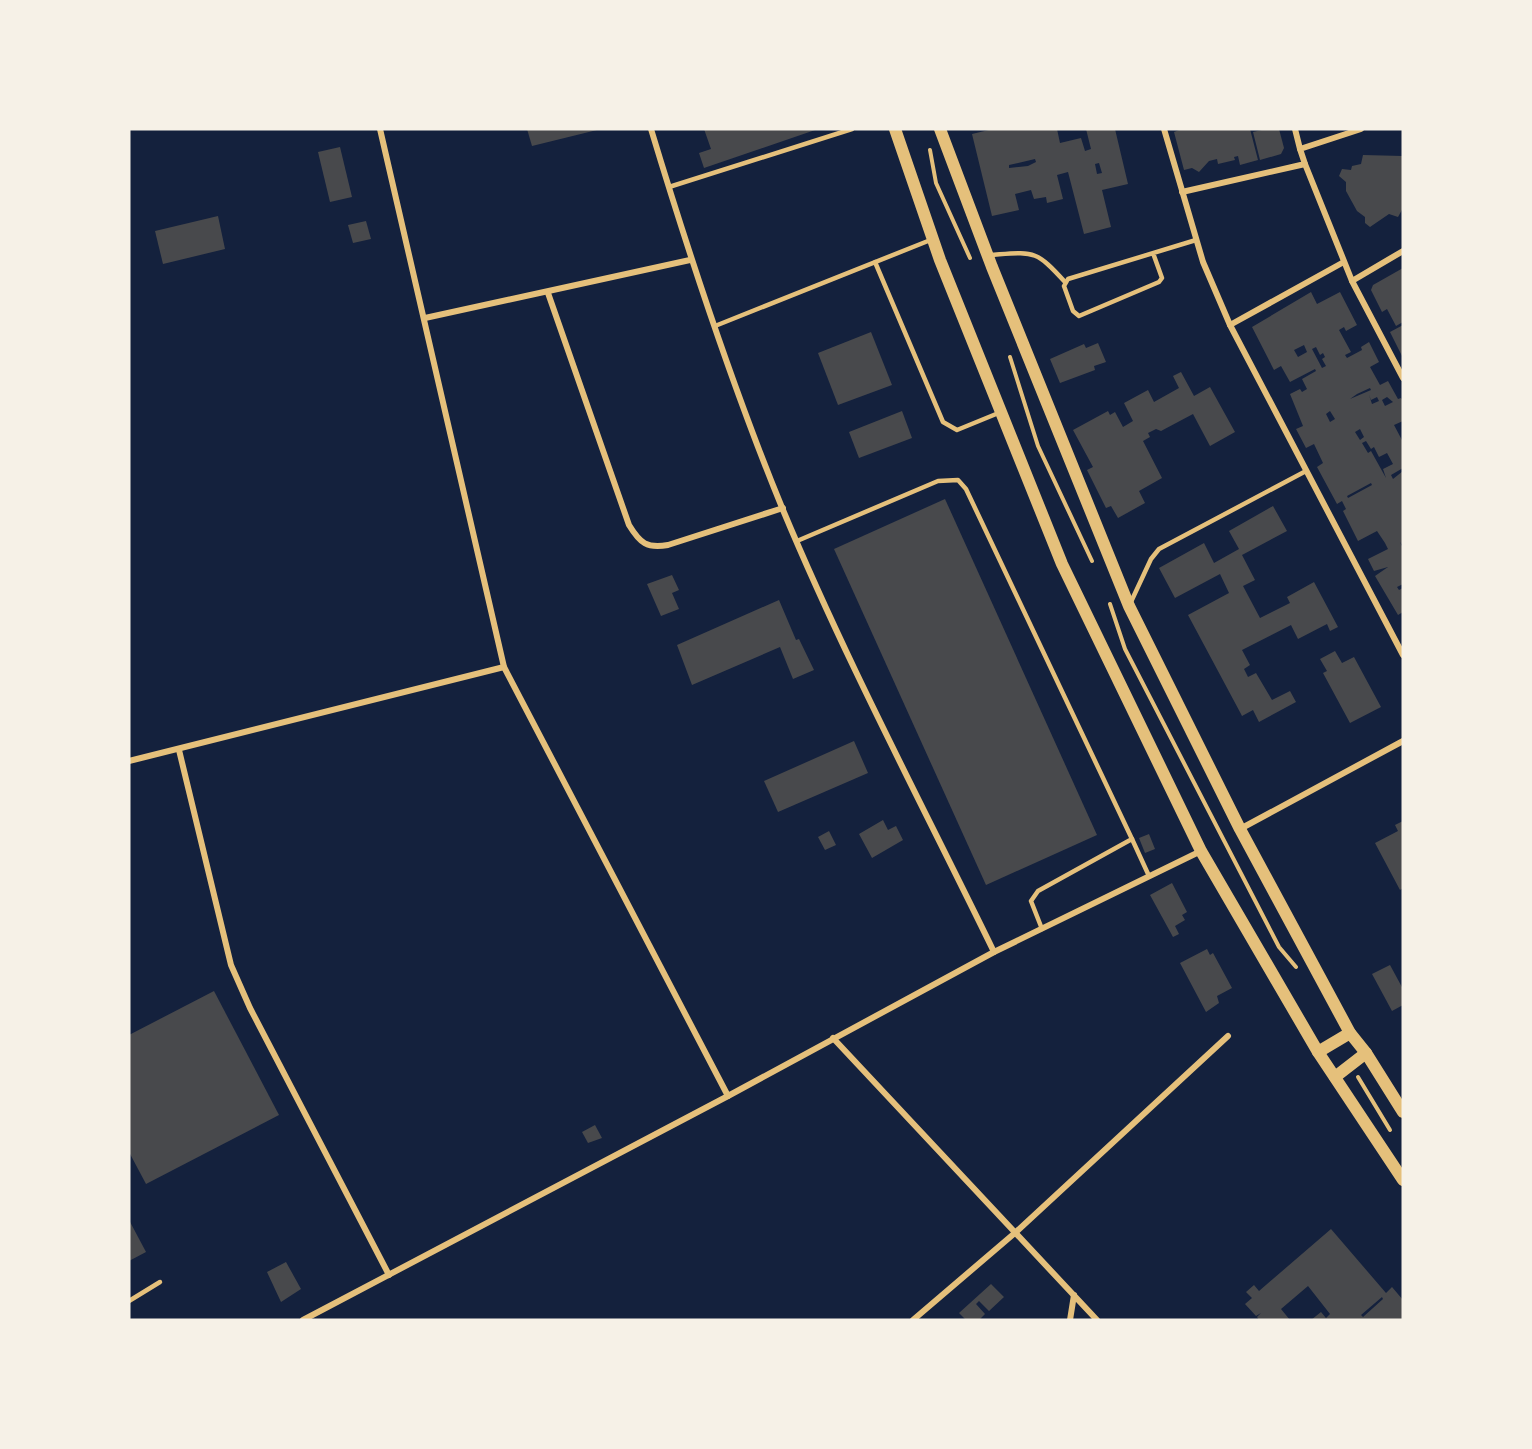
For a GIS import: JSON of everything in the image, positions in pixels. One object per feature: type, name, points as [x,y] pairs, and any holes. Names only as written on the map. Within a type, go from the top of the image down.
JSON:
[{"type":"main road","points":[[896,129],[933,239],[1062,564],[1201,851],[1318,1052],[1403,1180]]},
{"type":"main road","points":[[940,129],[987,255],[1129,606],[1240,829],[1350,1033],[1366,1053],[1403,1112]]},
{"type":"main road","points":[[1318,1052],[1350,1033]]},
{"type":"main road","points":[[1335,1077],[1366,1053]]},
{"type":"street","points":[[380,129],[504,667],[728,1096]]},
{"type":"street","points":[[652,129],[690,260],[783,508],[994,952]]},
{"type":"street","points":[[1164,129],[1196,240],[1230,325],[1403,655]]},
{"type":"street","points":[[1295,129],[1300,150],[1342,263],[1403,378]]},
{"type":"street","points":[[1300,150],[1361,129]]},
{"type":"street","points":[[1182,192],[1305,164]]},
{"type":"street","points":[[1352,281],[1403,251]]},
{"type":"street","points":[[425,318],[548,293],[690,260]]},
{"type":"street","points":[[1230,325],[1342,263]]},
{"type":"street","points":[[548,293],[629,525],[639,542],[652,548],[668,545],[783,508]]},
{"type":"street","points":[[129,761],[504,667]]},
{"type":"street","points":[[1240,829],[1403,741]]},
{"type":"street","points":[[179,750],[231,965],[389,1275]]},
{"type":"street","points":[[303,1320],[728,1096],[994,952],[1201,851]]},
{"type":"street","points":[[913,1320],[1016,1232],[1228,1036]]},
{"type":"street","points":[[833,1038],[1097,1320]]},
{"type":"street","points":[[1070,1320],[1074,1295]]},
{"type":"lane","points":[[669,187],[852,129]]},
{"type":"lane","points":[[715,326],[933,239]]},
{"type":"lane","points":[[1065,282],[1196,240]]},
{"type":"lane","points":[[987,255],[1035,254],[1044,259],[1065,282],[1064,286],[1073,312],[1079,316],[1159,282],[1162,278],[1153,253]]},
{"type":"lane","points":[[875,262],[943,422],[957,430],[1001,412]]},
{"type":"lane","points":[[1129,606],[1151,559],[1159,549],[1306,471]]},
{"type":"lane","points":[[797,541],[938,481],[958,480],[971,499],[1149,876]]},
{"type":"lane","points":[[1042,929],[1031,901],[1038,891],[1132,839]]},
{"type":"lane","points":[[129,1301],[160,1282]]},
{"type":"building","points":[[527,129],[597,129],[597,130],[532,146]]},
{"type":"building","points":[[704,129],[818,129],[704,168],[699,153],[711,149]]},
{"type":"building","points":[[993,129],[1057,129],[1060,143],[1081,138],[1085,151],[1091,149],[1086,129],[1115,129],[1128,184],[1102,190],[1111,227],[1084,234],[1068,172],[1057,175],[1063,199],[1047,203],[1046,197],[1034,199],[1031,190],[1015,194],[1019,210],[992,216],[972,134]],"holes":[[[1035,159],[1036,162],[1028,166],[1009,168],[1009,165]],[[1099,163],[1102,173],[1097,174],[1095,164]]]},
{"type":"building","points":[[1182,129],[1250,129],[1258,160],[1240,165],[1238,156],[1234,157],[1235,160],[1218,164],[1217,159],[1209,161],[1199,172],[1192,168],[1184,170],[1174,132]]},
{"type":"building","points":[[1279,129],[1284,148],[1281,154],[1260,160],[1253,132]]},
{"type":"building","points":[[340,147],[352,197],[330,202],[318,152]]},
{"type":"building","points":[[1363,155],[1403,156],[1403,208],[1398,217],[1389,214],[1370,227],[1365,223],[1365,217],[1357,211],[1346,191],[1346,182],[1339,176],[1342,169],[1351,170],[1352,166],[1361,164]]},
{"type":"building","points":[[218,216],[225,249],[163,264],[155,231]]},
{"type":"building","points":[[366,221],[371,239],[353,243],[348,225]]},
{"type":"building","points":[[1403,268],[1403,322],[1396,326],[1387,309],[1382,312],[1371,290],[1373,285]]},
{"type":"building","points":[[1311,292],[1317,304],[1340,292],[1357,325],[1346,331],[1344,327],[1339,330],[1351,352],[1345,355],[1347,358],[1362,350],[1361,347],[1369,342],[1379,362],[1370,367],[1380,385],[1388,381],[1398,399],[1401,398],[1403,401],[1403,421],[1394,425],[1403,442],[1403,468],[1391,475],[1393,479],[1403,471],[1403,546],[1400,542],[1403,548],[1403,584],[1397,587],[1399,590],[1403,588],[1403,612],[1398,615],[1375,576],[1388,567],[1374,571],[1368,559],[1388,549],[1385,543],[1377,531],[1358,541],[1343,511],[1346,509],[1342,501],[1337,504],[1317,467],[1323,463],[1314,444],[1306,448],[1296,429],[1303,426],[1290,394],[1300,389],[1302,392],[1307,389],[1302,379],[1316,371],[1315,369],[1290,382],[1281,366],[1274,370],[1252,327]],"holes":[[[1304,345],[1307,352],[1298,357],[1294,350]],[[1316,347],[1320,355],[1323,353],[1325,357],[1322,359],[1326,366],[1322,368],[1312,349]],[[1370,388],[1371,390],[1350,399]],[[1369,395],[1371,400],[1377,397],[1379,401],[1372,404]],[[1387,397],[1393,402],[1385,406],[1382,400]],[[1330,411],[1335,419],[1330,422],[1326,414]],[[1360,429],[1364,437],[1360,440],[1355,432]],[[1366,441],[1371,449],[1374,447],[1379,457],[1387,453],[1393,464],[1383,469],[1386,478],[1371,451],[1368,453],[1362,443]],[[1371,483],[1372,485],[1348,498],[1347,496]]]},
{"type":"building","points":[[1403,325],[1403,358],[1390,332]]},
{"type":"building","points":[[871,332],[892,385],[838,405],[818,353]]},
{"type":"building","points":[[1098,343],[1106,362],[1094,366],[1095,370],[1060,383],[1050,359],[1084,344],[1086,348]]},
{"type":"building","points":[[1181,372],[1194,396],[1210,387],[1235,432],[1210,446],[1193,414],[1161,431],[1156,429],[1148,433],[1150,437],[1143,441],[1162,478],[1139,491],[1145,503],[1118,518],[1111,506],[1106,508],[1087,470],[1093,467],[1073,430],[1108,411],[1110,415],[1115,412],[1123,427],[1133,421],[1124,403],[1148,390],[1154,402],[1179,388],[1173,376]]},
{"type":"building","points":[[902,411],[912,438],[859,458],[849,432]]},
{"type":"building","points":[[945,499],[1097,835],[986,885],[834,549]]},
{"type":"building","points":[[1273,506],[1287,531],[1242,555],[1255,580],[1243,586],[1260,618],[1290,603],[1287,597],[1314,582],[1338,627],[1330,631],[1327,624],[1298,639],[1291,625],[1242,650],[1250,665],[1244,669],[1248,677],[1256,673],[1272,700],[1290,691],[1296,702],[1259,722],[1253,710],[1242,716],[1188,615],[1229,593],[1220,574],[1175,598],[1159,568],[1204,543],[1214,563],[1239,549],[1229,531]]},
{"type":"building","points":[[672,575],[679,590],[672,593],[679,609],[661,616],[647,584]]},
{"type":"building","points":[[779,600],[796,640],[799,639],[814,670],[793,679],[780,647],[692,685],[677,645]]},
{"type":"building","points":[[1335,651],[1342,663],[1354,657],[1381,707],[1350,723],[1323,673],[1327,671],[1320,659]]},
{"type":"building","points":[[854,741],[868,773],[778,812],[764,781]]},
{"type":"building","points":[[883,820],[888,830],[896,826],[903,840],[872,858],[859,834]]},
{"type":"building","points":[[1403,821],[1403,888],[1400,890],[1375,843],[1398,831],[1395,825]]},
{"type":"building","points":[[829,831],[836,845],[825,850],[818,837]]},
{"type":"building","points":[[1149,834],[1155,849],[1145,853],[1139,838]]},
{"type":"building","points":[[1172,883],[1187,912],[1182,915],[1185,920],[1175,926],[1179,934],[1173,937],[1150,895]]},
{"type":"building","points":[[1207,949],[1210,955],[1213,953],[1232,988],[1217,996],[1219,1003],[1206,1012],[1180,963]]},
{"type":"building","points":[[1390,965],[1403,989],[1403,1005],[1392,1011],[1372,974]]},
{"type":"building","points":[[214,991],[279,1115],[146,1184],[129,1152],[129,1035]]},
{"type":"building","points":[[595,1125],[602,1138],[588,1143],[582,1132]]},
{"type":"building","points":[[129,1220],[146,1252],[129,1261]]},
{"type":"building","points":[[1331,1229],[1386,1293],[1392,1287],[1403,1300],[1403,1320],[1311,1320],[1321,1312],[1326,1318],[1330,1314],[1308,1286],[1281,1309],[1290,1320],[1259,1320],[1257,1317],[1261,1313],[1256,1316],[1245,1304],[1252,1298],[1246,1292],[1254,1285],[1259,1291]],"holes":[[[1382,1297],[1383,1299],[1363,1317],[1361,1315]]]},
{"type":"building","points":[[286,1262],[301,1289],[281,1302],[267,1272]]},
{"type":"building","points":[[991,1284],[1004,1297],[989,1311],[979,1301],[976,1304],[985,1314],[979,1320],[966,1320],[959,1313]]}]
